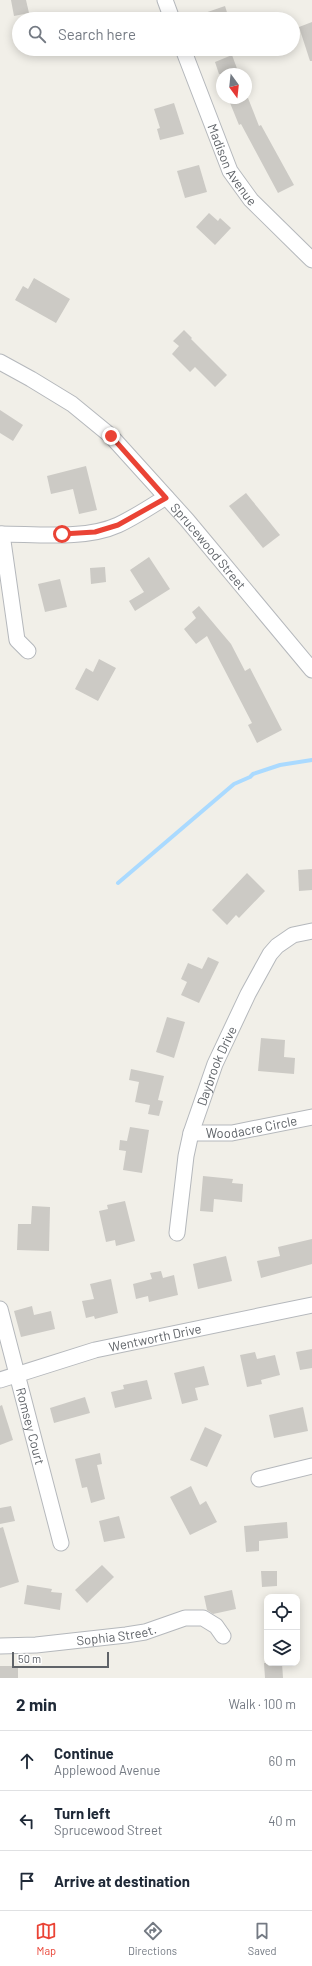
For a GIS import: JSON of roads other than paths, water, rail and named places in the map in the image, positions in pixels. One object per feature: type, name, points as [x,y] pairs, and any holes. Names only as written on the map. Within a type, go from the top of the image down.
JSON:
[{"type":"street","points":[[165,0],[169,12]]},
{"type":"street","name":"Madison Avenue","points":[[186,56],[230,171],[251,200],[312,260]]},
{"type":"street","name":"Sprucewood Street","points":[[0,362],[37,382],[90,418],[111,436],[166,498],[312,670]]},
{"type":"street","points":[[28,651],[17,640],[1,534],[62,534],[95,532],[118,525],[166,498]]},
{"type":"street","name":"Daybrook Drive","points":[[177,1233],[186,1156],[191,1133],[215,1064],[248,994],[270,954],[277,946],[293,935],[312,930]]},
{"type":"street","name":"Woodacre Circle","points":[[191,1133],[232,1134],[312,1117]]},
{"type":"street","name":"Wentworth Drive","points":[[0,1380],[94,1350],[312,1305]]},
{"type":"street","name":"Romsey Court","points":[[0,1309],[62,1543]]},
{"type":"street","points":[[259,1479],[312,1466]]},
{"type":"street","name":"Sophia Street.","points":[[0,1646],[36,1645],[126,1635],[145,1632],[185,1618],[203,1618],[216,1626],[223,1636]]},
{"type":"waterway","points":[[118,883],[234,784],[250,777],[253,774],[280,765],[312,760]]}]
